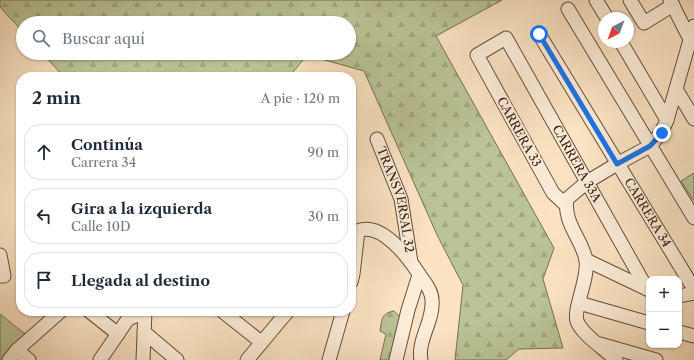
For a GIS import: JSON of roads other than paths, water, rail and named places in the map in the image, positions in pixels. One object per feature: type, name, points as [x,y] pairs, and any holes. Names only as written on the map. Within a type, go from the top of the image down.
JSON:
[{"type":"street","points":[[596,0],[603,12]]},
{"type":"street","points":[[630,0],[644,23],[671,2],[692,43]]},
{"type":"street","points":[[568,9],[694,218]]},
{"type":"street","points":[[616,360],[580,326],[576,319],[586,274],[586,260],[568,221],[567,202],[587,182],[650,146],[662,133],[692,43],[694,26]]},
{"type":"street","name":"CARRERA 34","points":[[539,34],[694,290]]},
{"type":"street","name":"CARRERA 33A","points":[[477,54],[506,38],[646,286]]},
{"type":"street","points":[[625,48],[667,120]]},
{"type":"street","name":"CARRERA 33","points":[[477,54],[553,193],[567,202]]},
{"type":"street","points":[[676,89],[694,119]]},
{"type":"street","name":"TRANSVERSAL 32","points":[[377,139],[402,199],[415,268]]},
{"type":"street","points":[[356,234],[363,229],[371,230],[380,233],[390,240],[415,268],[430,292],[432,306],[421,345],[421,360]]},
{"type":"street","points":[[0,255],[0,262],[4,276],[0,276]]},
{"type":"street","points":[[586,260],[646,289]]},
{"type":"street","points":[[396,360],[408,310],[415,268]]},
{"type":"street","points":[[682,295],[694,293]]},
{"type":"street","points":[[579,303],[646,322]]},
{"type":"street","points":[[29,360],[13,355],[54,316]]},
{"type":"street","points":[[95,316],[118,334]]},
{"type":"street","points":[[100,360],[128,319],[136,316]]},
{"type":"street","points":[[143,360],[146,316]]},
{"type":"street","points":[[228,316],[261,342]]},
{"type":"street","points":[[247,360],[284,316]]},
{"type":"street","points":[[329,360],[342,316]]},
{"type":"street","points":[[144,332],[177,360]]},
{"type":"street","points":[[682,333],[694,336]]},
{"type":"street","points":[[597,343],[656,360]]}]
